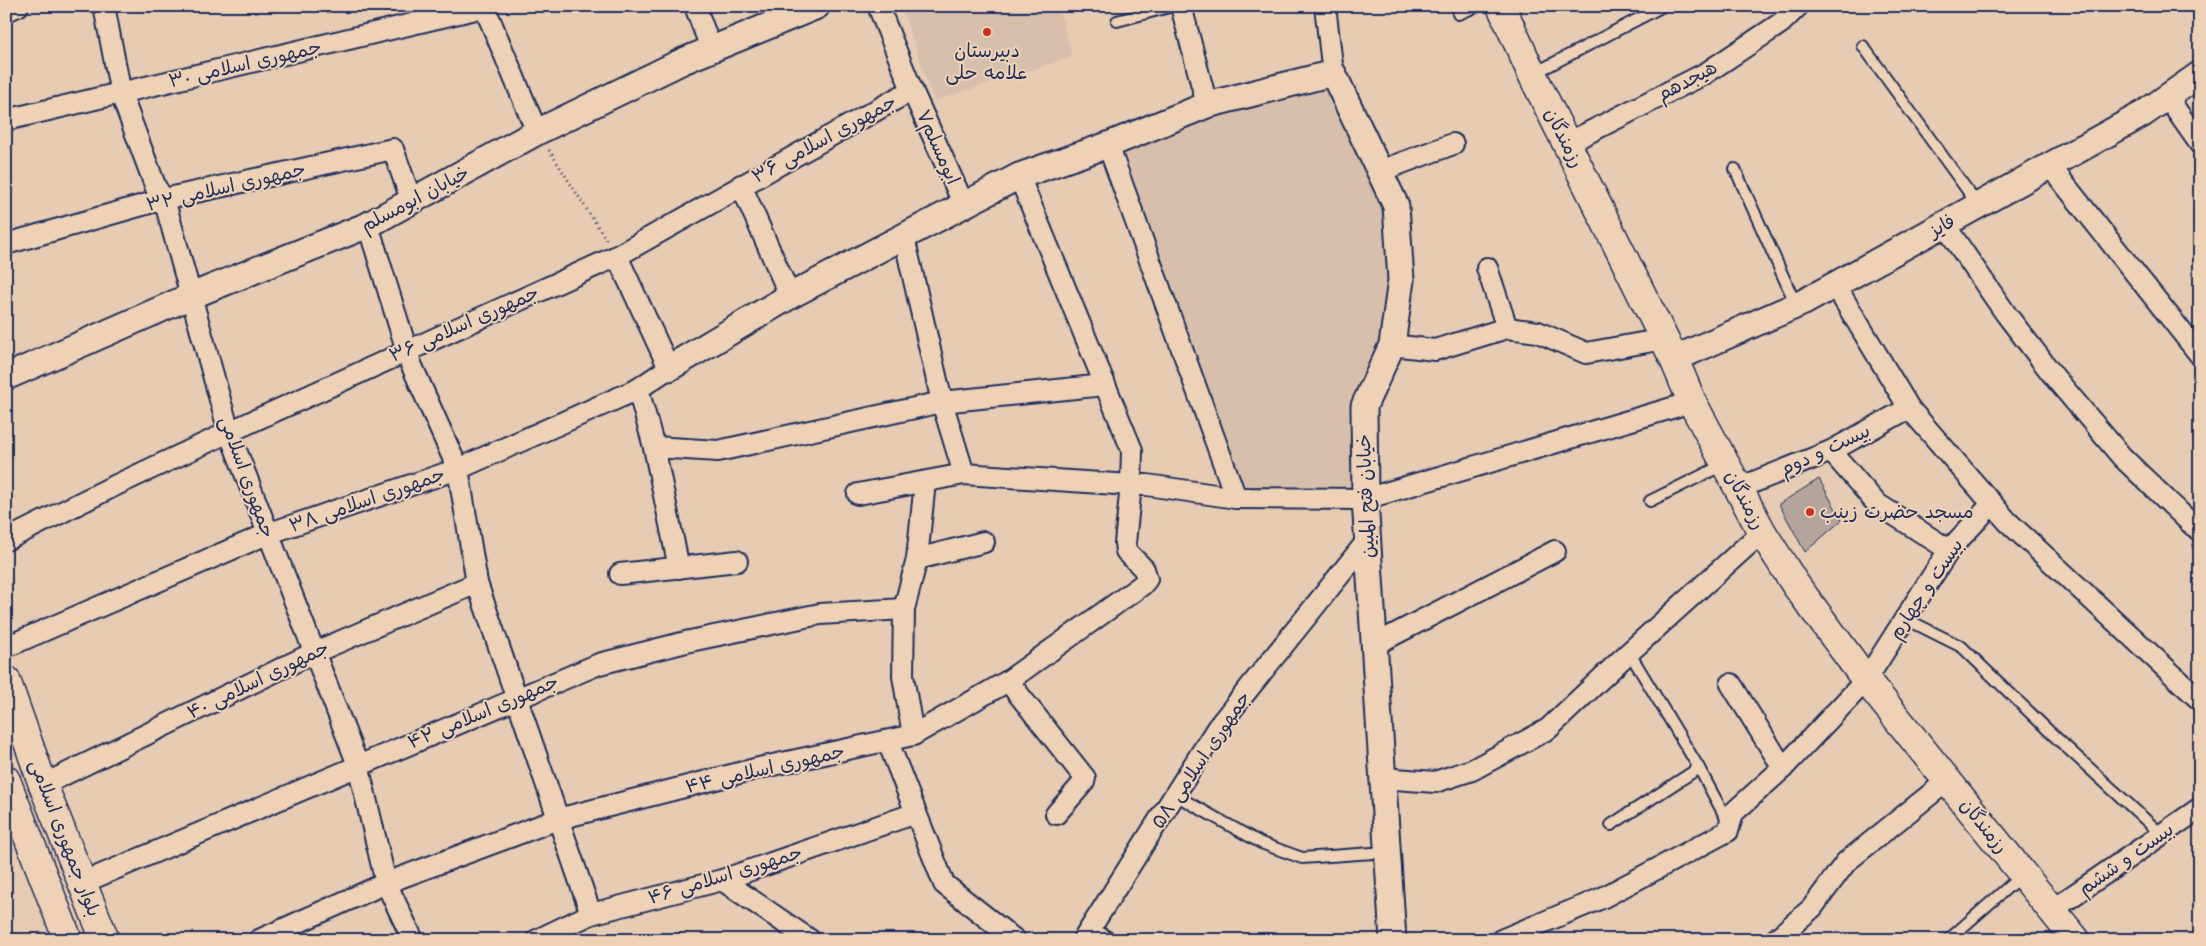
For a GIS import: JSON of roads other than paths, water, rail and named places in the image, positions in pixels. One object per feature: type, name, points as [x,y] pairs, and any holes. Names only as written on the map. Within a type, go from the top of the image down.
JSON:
[{"type":"main road","name":"رزمندگان","points":[[1501,6],[1532,74],[1669,349],[1692,402],[1762,532],[1796,584],[1866,680],[2052,910],[2071,938]]},
{"type":"main road","name":"بلوار جمهوری اسلامی","points":[[6,680],[43,785],[105,940]]},
{"type":"main road","name":"بلوار جمهوری اسلامی","points":[[6,780],[68,940]]},
{"type":"street","points":[[6,11],[18,6]]},
{"type":"street","name":"جمهوری اسلامی","points":[[104,6],[121,94],[156,188],[164,199],[229,432],[313,653],[358,765],[386,883],[414,940]]},
{"type":"street","points":[[696,6],[712,51]]},
{"type":"street","name":"خیابان ابومسلم","points":[[6,377],[191,296],[368,225],[537,132],[683,61],[712,51],[817,6]]},
{"type":"street","name":"ابومسلم۷","points":[[878,6],[912,90],[964,205]]},
{"type":"street","points":[[1181,6],[1207,104]]},
{"type":"street","points":[[617,256],[669,368],[790,296],[1019,176],[1108,145],[1207,104],[1333,73],[1325,6]]},
{"type":"street","name":"هیجدهم","points":[[1568,143],[1706,73],[1782,23],[1798,6]]},
{"type":"street","points":[[484,7],[537,132]]},
{"type":"street","name":"جمهوری اسلامی ۳۰","points":[[6,120],[484,7]]},
{"type":"street","name":"خیابان فتح المبین","points":[[1333,73],[1396,206],[1401,280],[1392,345],[1364,406],[1364,499],[1393,940]]},
{"type":"street","name":"فایز","points":[[1669,349],[1796,305],[1835,285],[2143,114],[2200,74]]},
{"type":"street","name":"جمهوری اسلامی ۳۶","points":[[6,540],[229,432],[617,256],[912,90]]},
{"type":"street","points":[[2167,97],[2200,144]]},
{"type":"street","points":[[1380,172],[1453,144]]},
{"type":"street","points":[[1108,145],[1236,498]]},
{"type":"street","name":"جمهوری اسلامی ۳۲","points":[[6,244],[164,199],[393,150],[412,202]]},
{"type":"street","points":[[2050,166],[2200,355]]},
{"type":"street","points":[[1019,176],[1132,450],[1131,485]]},
{"type":"street","points":[[741,185],[790,296]]},
{"type":"street","points":[[1944,224],[2006,314],[2056,379],[2122,457],[2200,532]]},
{"type":"street","points":[[368,225],[411,364],[458,469],[477,583],[591,914]]},
{"type":"street","points":[[904,237],[942,402],[964,474]]},
{"type":"street","points":[[1487,268],[1506,328]]},
{"type":"street","points":[[1835,285],[1909,408],[1992,504],[2008,522],[2200,700]]},
{"type":"street","points":[[1392,345],[1435,350],[1506,328],[1538,332],[1586,353],[1669,349]]},
{"type":"street","name":"جمهوری اسلامی ۳۸","points":[[6,647],[267,534],[458,469],[638,389],[669,368]]},
{"type":"street","points":[[654,447],[718,451],[942,402],[1104,385]]},
{"type":"street","points":[[638,389],[654,447],[679,568]]},
{"type":"street","points":[[858,494],[964,474],[1147,485],[1236,498],[1364,499],[1692,402]]},
{"type":"street","name":"بیست و دوم","points":[[1739,488],[1831,451],[1909,408]]},
{"type":"street","points":[[1831,451],[1876,503],[1949,550]]},
{"type":"street","points":[[912,736],[903,676],[904,610],[917,559],[925,482]]},
{"type":"street","name":"جمهوری اسلامی ۴۴","points":[[258,940],[386,883],[558,819],[759,768],[912,736],[1008,681],[1142,585],[1147,579],[1144,569],[1126,551],[1131,485]]},
{"type":"street","name":"بیست و چهارم","points":[[1501,940],[1602,898],[1728,831],[1733,813],[1783,768],[1866,680],[1949,550],[1992,504]]},
{"type":"street","points":[[1382,778],[1435,782],[1472,770],[1548,729],[1629,652],[1762,532]]},
{"type":"street","name":"جمهوری اسلامی ۵۸","points":[[1087,933],[1217,728],[1367,541]]},
{"type":"street","points":[[917,559],[984,542]]},
{"type":"street","points":[[1374,645],[1555,552]]},
{"type":"street","points":[[620,574],[737,562]]},
{"type":"street","name":"جمهوری اسلامی ۴۰","points":[[43,785],[313,653],[477,583]]},
{"type":"street","name":"جمهوری اسلامی ۴۲","points":[[82,883],[599,664],[690,641],[820,614],[904,610]]},
{"type":"street","points":[[1008,681],[1085,778],[1084,782],[1056,814]]},
{"type":"street","points":[[1732,684],[1783,768]]},
{"type":"street","points":[[888,742],[944,884],[1015,940]]},
{"type":"street","points":[[1776,940],[1812,908],[1846,862],[1947,781]]},
{"type":"street","name":"بیست و ششم","points":[[2052,910],[2200,808]]},
{"type":"street","name":"جمهوری اسلامی ۴۶","points":[[540,939],[591,914],[722,880],[916,814]]},
{"type":"street","points":[[722,880],[810,940]]},
{"type":"lane","points":[[1117,21],[1173,6]]},
{"type":"lane","points":[[1458,14],[1478,6]]},
{"type":"lane","points":[[1532,74],[1663,6]]},
{"type":"lane","points":[[1863,46],[1979,205]]},
{"type":"lane","points":[[1735,169],[1796,305]]},
{"type":"lane","points":[[1650,501],[1726,464]]},
{"type":"lane","points":[[1904,618],[1962,647],[2051,733],[2161,834]]},
{"type":"lane","points":[[1629,652],[1699,768],[1729,825]]},
{"type":"lane","points":[[1611,825],[1699,768]]},
{"type":"lane","points":[[1175,795],[1261,843],[1302,858],[1387,852]]},
{"type":"lane","points":[[1948,940],[2023,874]]},
{"type":"lane","points":[[1087,933],[1113,940]]},
{"type":"place","name":"دبیرستان علامه حلی","points":[[987,32]]},
{"type":"place","name":"مسجد حضرت زینب","points":[[1810,512]]}]
